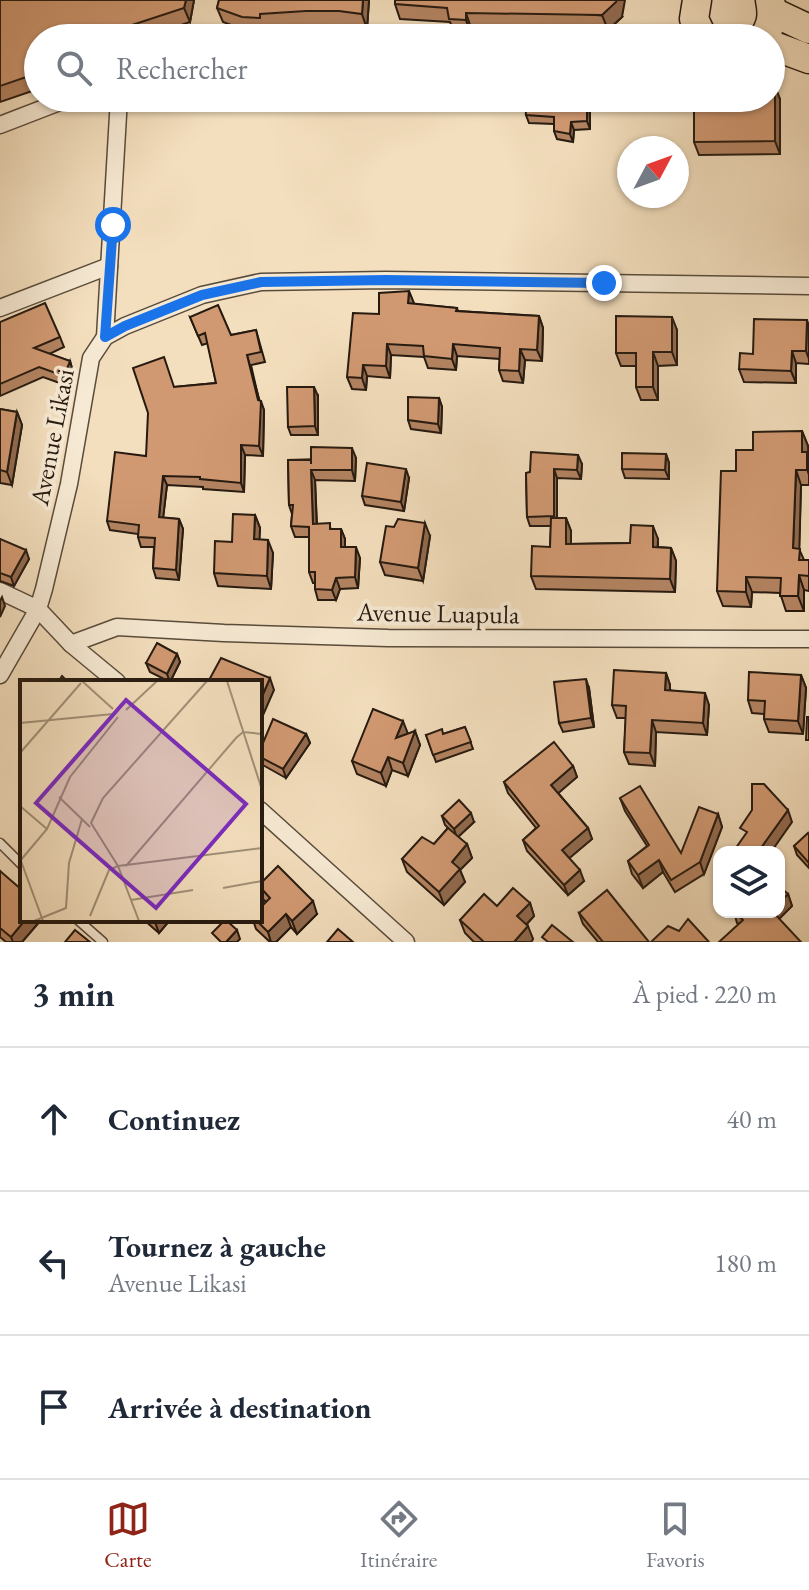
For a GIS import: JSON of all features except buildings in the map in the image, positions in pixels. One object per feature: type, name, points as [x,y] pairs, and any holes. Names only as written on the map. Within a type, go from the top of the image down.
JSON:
[{"type":"highway","points":[[695,24],[697,0]]},
{"type":"highway","points":[[769,17],[809,29]]},
{"type":"highway","points":[[785,50],[809,59]]},
{"type":"street","points":[[0,125],[34,112]]},
{"type":"street","points":[[105,337],[119,112]]},
{"type":"street","points":[[0,308],[109,266]]},
{"type":"street","points":[[105,337],[202,295],[261,282],[386,280],[809,286]]},
{"type":"street","name":"Avenue Likasi","points":[[0,675],[38,609],[69,484],[91,358],[105,337]]},
{"type":"street","points":[[0,591],[38,609],[71,644],[115,680]]},
{"type":"street","name":"Avenue Luapula","points":[[71,644],[117,627],[388,638],[809,639]]},
{"type":"street","points":[[262,812],[406,942]]},
{"type":"lane","points":[[0,843],[20,863]]},
{"type":"lane","points":[[80,922],[103,942]]},
{"type":"route","points":[[113,225],[105,337],[202,295],[261,282],[604,283]]}]
